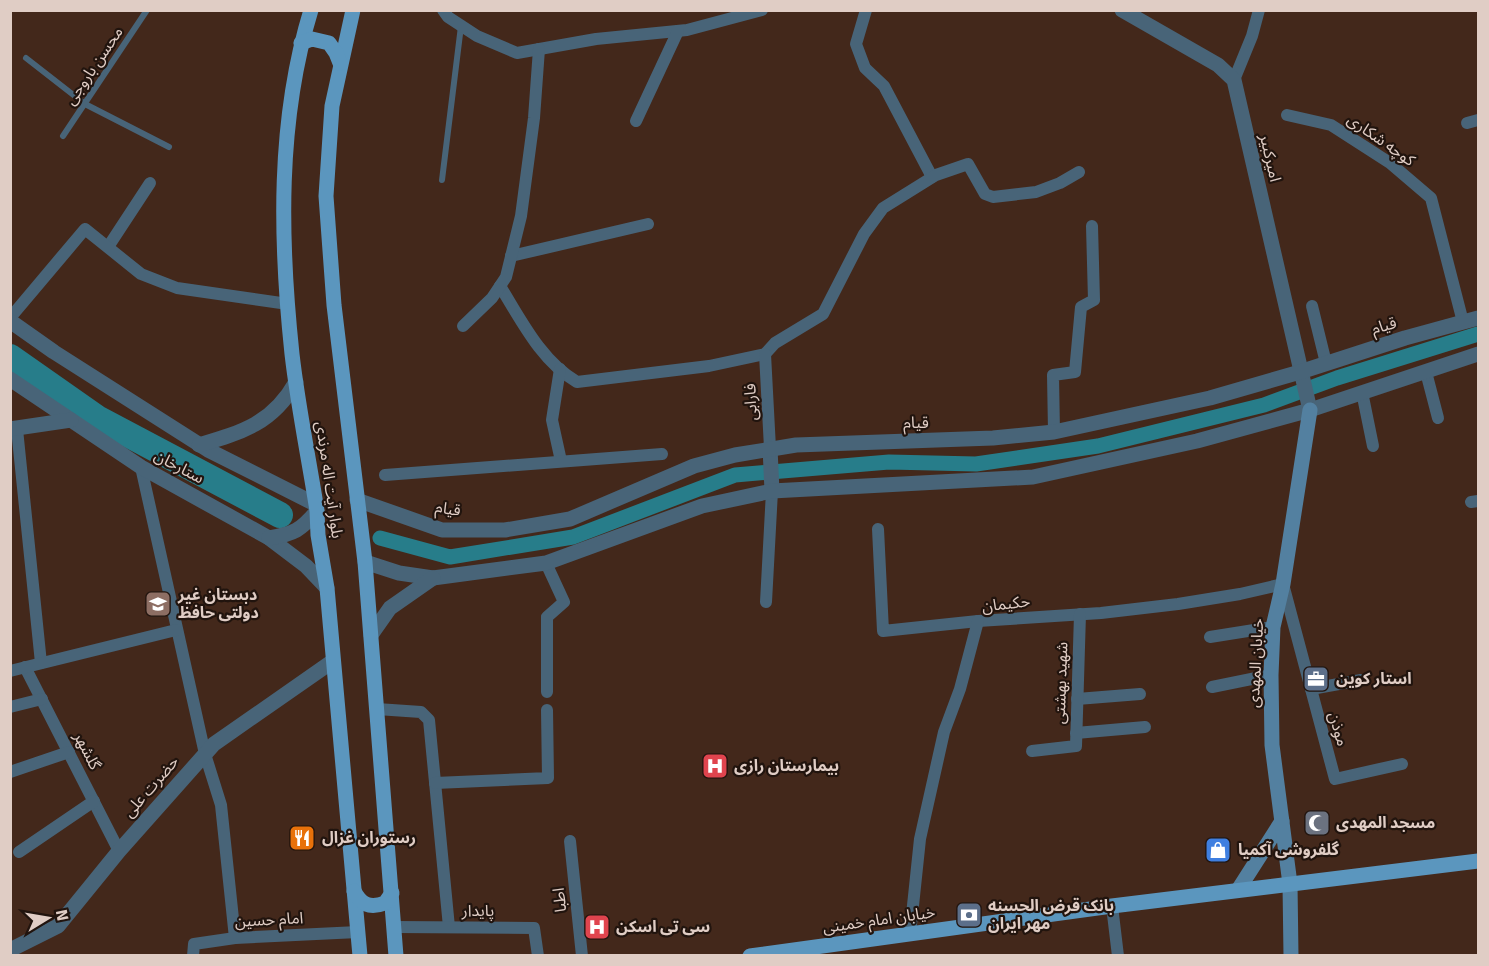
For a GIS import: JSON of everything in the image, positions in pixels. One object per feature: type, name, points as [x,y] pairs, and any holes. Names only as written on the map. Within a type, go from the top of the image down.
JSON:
[{"type":"main road","name":"بلوار آیت اله مرندی","points":[[311,10],[301,44],[290,116],[282,204],[288,304],[297,382],[327,588],[360,956]]},
{"type":"main road","name":"بلوار آیت اله مرندی","points":[[353,10],[332,106],[326,196],[334,305],[365,562],[396,956]]},
{"type":"main road","points":[[301,44],[312,39],[329,43],[340,63]]},
{"type":"main road","name":"خیابان المهدی","points":[[1291,956],[1290,884],[1272,746],[1271,675],[1273,627],[1283,584],[1310,410]]},
{"type":"main road","points":[[1238,890],[1282,821]]},
{"type":"main road","name":"خیابان امام خمینی","points":[[750,956],[1112,906],[1479,861]]},
{"type":"main road","points":[[354,891],[360,902],[368,906],[384,903],[392,893]]},
{"type":"street","points":[[443,10],[448,17],[477,36],[517,53],[596,39],[678,31],[762,10]]},
{"type":"street","points":[[866,10],[856,44],[865,68],[884,86],[932,177]]},
{"type":"street","points":[[1122,10],[1218,66],[1234,80],[1252,36],[1258,10]]},
{"type":"street","points":[[636,121],[678,31]]},
{"type":"street","points":[[463,326],[492,298],[506,277],[521,216],[534,118],[539,49]]},
{"type":"street","name":"امیرکبیر","points":[[1234,80],[1310,410]]},
{"type":"street","name":"کوچه شکاری","points":[[1287,115],[1331,125],[1390,163],[1431,198],[1463,322]]},
{"type":"street","points":[[500,286],[537,346],[577,382],[709,366],[765,354],[775,343],[823,314],[864,234],[883,208],[932,177],[968,164],[985,194],[993,197],[1036,192],[1060,183],[1079,172]]},
{"type":"street","points":[[108,247],[150,183]]},
{"type":"street","points":[[511,256],[648,224]]},
{"type":"street","points":[[1054,432],[1053,375],[1075,372],[1081,307],[1094,300],[1092,226]]},
{"type":"street","points":[[10,319],[85,229],[141,274],[177,288],[288,304]]},
{"type":"street","points":[[1312,306],[1326,363]]},
{"type":"street","name":"قیام","points":[[357,500],[442,530],[505,530],[570,519],[694,466],[735,455],[770,448],[868,441],[993,438],[1054,432],[1210,398],[1479,318]]},
{"type":"street","name":"ستارخان","points":[[10,319],[54,352],[200,445],[317,508]]},
{"type":"street","name":"فارابی","points":[[765,354],[770,448]]},
{"type":"street","points":[[365,562],[399,573],[433,578],[546,563],[702,506],[772,491],[1033,477],[1197,441],[1310,410],[1479,354]]},
{"type":"street","points":[[560,369],[552,420],[561,461]]},
{"type":"street","points":[[1426,372],[1438,418]]},
{"type":"street","name":"ستارخان","points":[[10,379],[141,467],[269,538],[306,566],[327,588]]},
{"type":"street","points":[[200,445],[232,436],[262,420],[287,399],[297,382]]},
{"type":"street","points":[[1362,392],[1373,446]]},
{"type":"street","points":[[41,663],[14,429],[71,420]]},
{"type":"street","points":[[766,602],[772,491],[770,448]]},
{"type":"street","points":[[385,475],[662,454]]},
{"type":"street","points":[[141,467],[205,754],[221,805],[235,938]]},
{"type":"street","points":[[269,538],[294,533],[304,526],[317,508]]},
{"type":"street","points":[[878,529],[883,631],[978,621]]},
{"type":"street","points":[[546,563],[564,602],[547,617],[547,692]]},
{"type":"street","points":[[371,635],[390,608],[433,578]]},
{"type":"street","name":"حکیمان","points":[[910,934],[920,839],[944,732],[960,689],[978,621],[1178,604],[1283,584]]},
{"type":"street","name":"موذن","points":[[1283,584],[1335,778],[1402,764]]},
{"type":"street","name":"شهید بهشتی","points":[[1032,751],[1076,746],[1080,614]]},
{"type":"street","points":[[1210,637],[1273,627]]},
{"type":"street","points":[[10,671],[177,630]]},
{"type":"street","name":"حضرت علی","points":[[10,950],[58,926],[119,851],[214,744],[333,661]]},
{"type":"street","name":"گلشهر","points":[[26,667],[119,851]]},
{"type":"street","points":[[1212,687],[1271,675]]},
{"type":"street","points":[[1311,689],[1360,680]]},
{"type":"street","points":[[1077,699],[1140,694]]},
{"type":"street","points":[[10,707],[42,699]]},
{"type":"street","points":[[377,709],[422,712],[429,720],[449,927]]},
{"type":"street","points":[[435,783],[548,778],[547,710]]},
{"type":"street","points":[[1076,733],[1145,727]]},
{"type":"street","points":[[10,772],[69,752]]},
{"type":"street","points":[[19,852],[94,801]]},
{"type":"street","name":"اطبا","points":[[570,841],[582,956]]},
{"type":"street","points":[[1112,906],[1118,956]]},
{"type":"street","name":"پایدار","points":[[394,927],[534,928],[538,956]]},
{"type":"street","name":"امام حسین","points":[[193,956],[194,944],[235,938],[358,932]]},
{"type":"lane","name":"محسن باروجی","points":[[63,136],[147,10]]},
{"type":"lane","points":[[442,180],[461,26]]},
{"type":"lane","points":[[26,58],[85,104],[169,147]]},
{"type":"waterway","points":[[380,538],[450,557],[573,537],[735,475],[889,462],[976,464],[1098,446],[1264,405],[1337,378],[1478,334]]},
{"type":"waterway","points":[[10,357],[97,418],[280,515]]},
{"type":"place","name":"دبستان غیر دولتی حافظ","points":[[158,604]]},
{"type":"place","name":"استار کوین","points":[[1316,679]]},
{"type":"place","name":"بیمارستان رازی","points":[[715,766]]},
{"type":"place","name":"مسجد المهدی","points":[[1317,823]]},
{"type":"place","name":"رستوران غزال","points":[[302,838]]},
{"type":"place","name":"گلفروشی آکمیا","points":[[1218,850]]},
{"type":"place","name":"بانک قرض الحسنه مهر ایران","points":[[969,915]]},
{"type":"place","name":"سی تی اسکن","points":[[597,927]]}]
